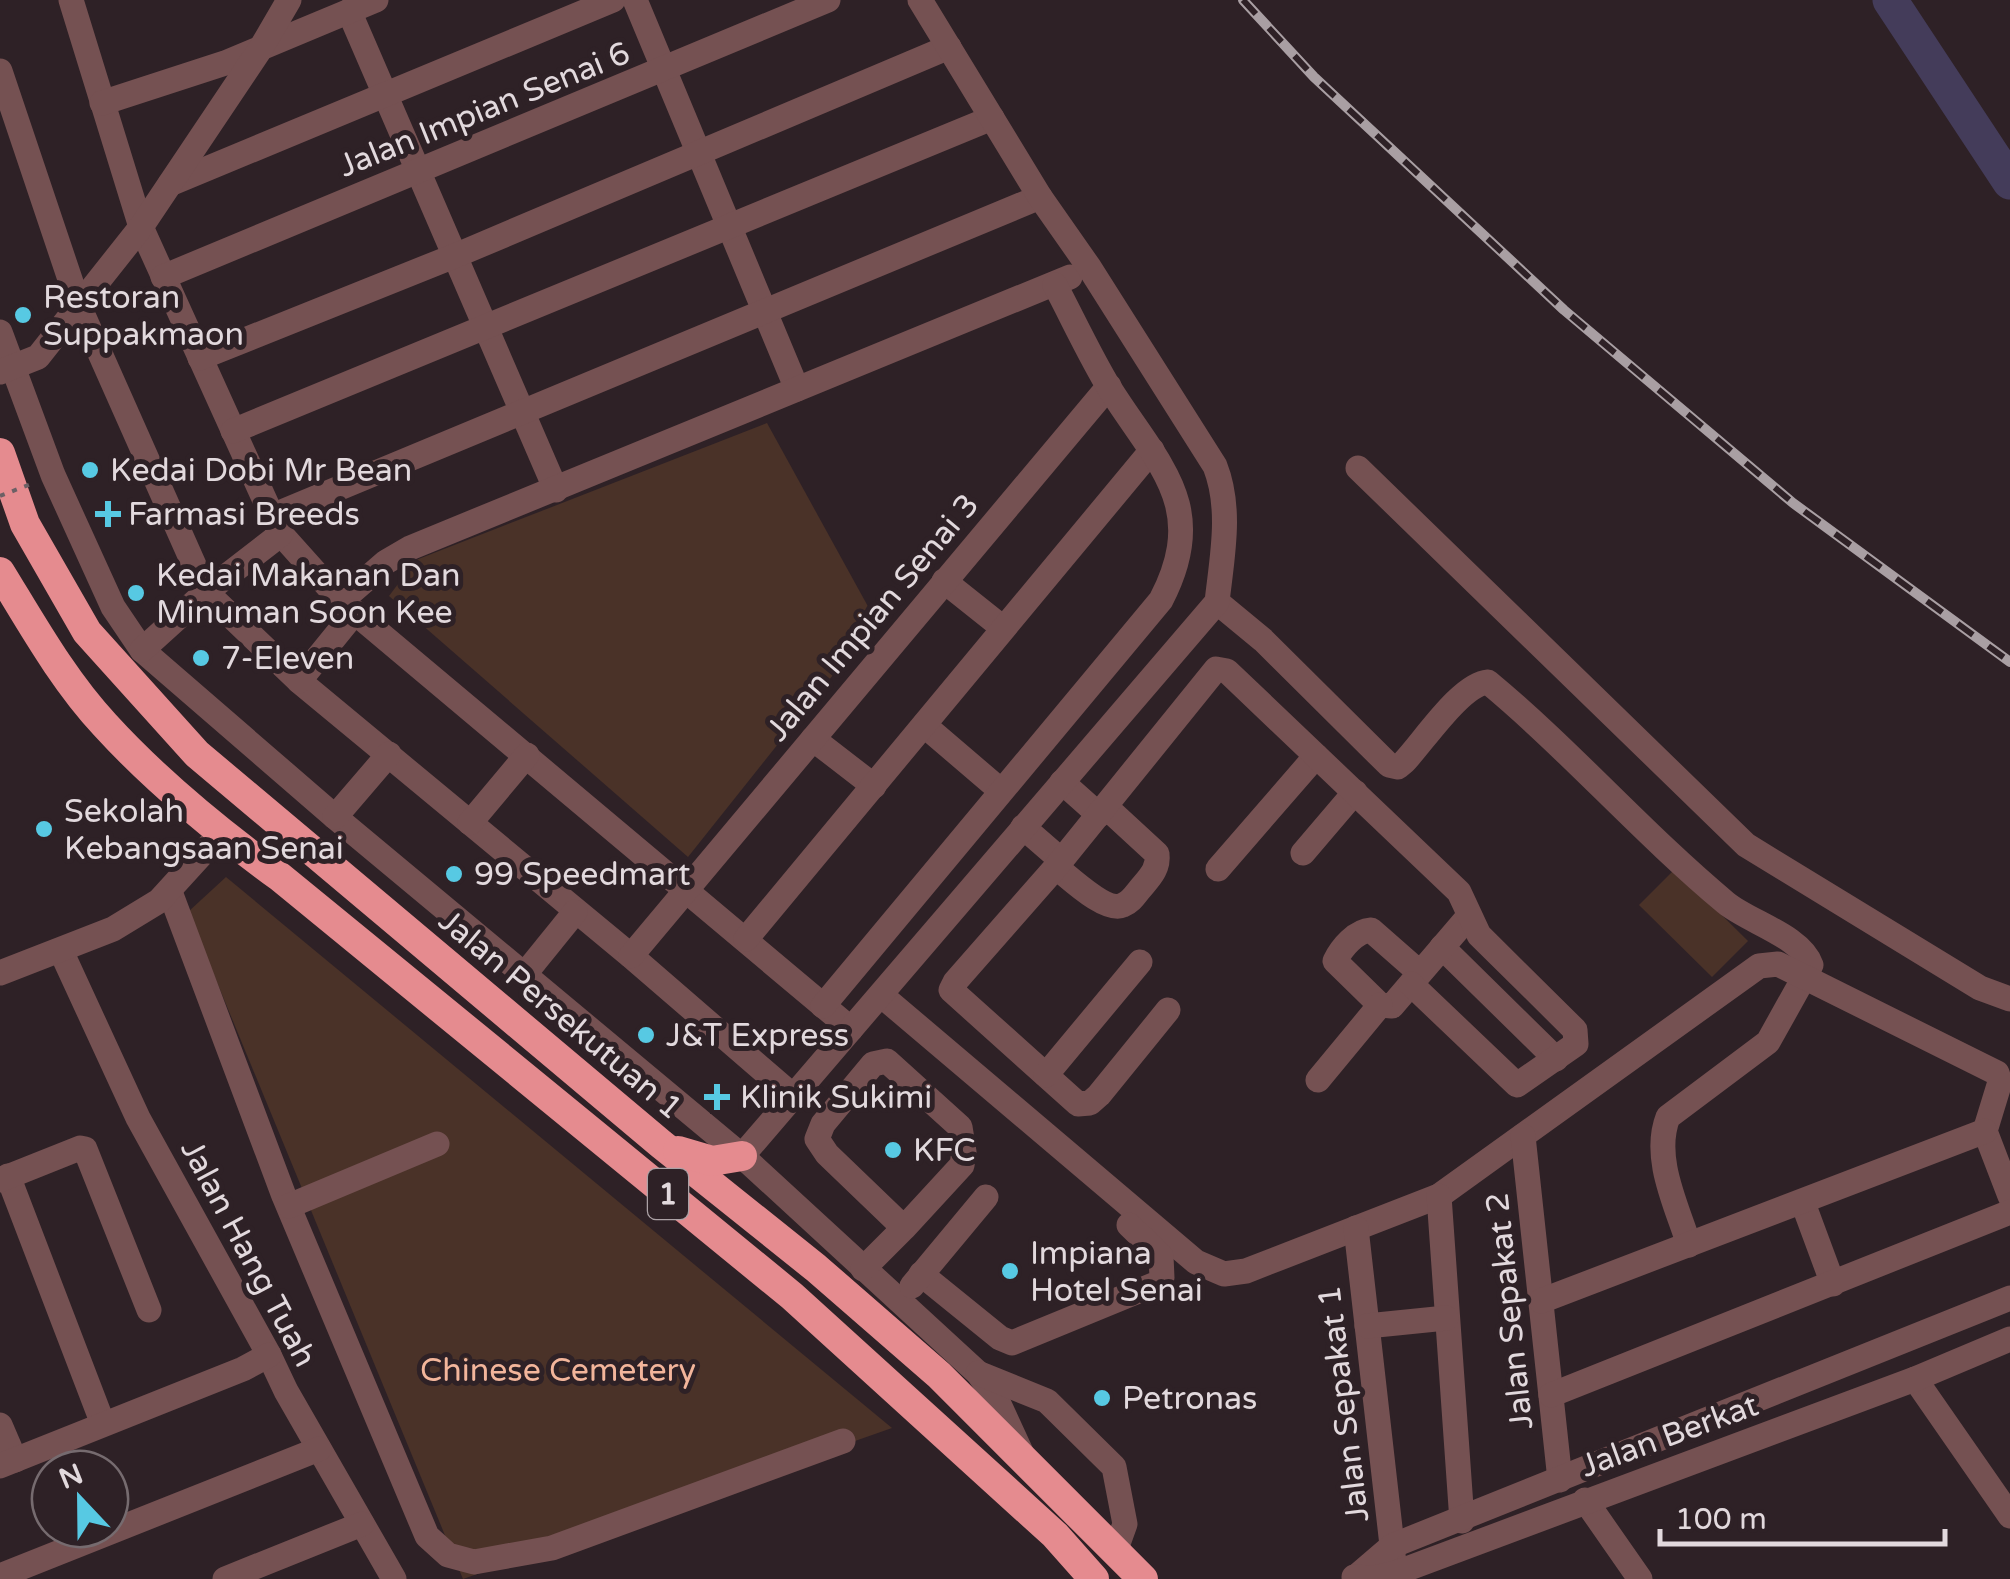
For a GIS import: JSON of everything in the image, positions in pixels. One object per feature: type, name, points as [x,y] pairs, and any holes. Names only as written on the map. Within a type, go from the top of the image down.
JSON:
[{"type":"highway","name":"Jalan Persekutuan 1","points":[[0,454],[25,524],[87,632],[197,754],[661,1144],[816,1268],[939,1375],[1143,1579]]},
{"type":"highway","name":"1","points":[[0,572],[46,647],[103,723],[220,834],[280,877],[792,1296],[1056,1535],[1094,1579]]},
{"type":"highway","points":[[661,1144],[712,1161],[742,1156]]},
{"type":"street","points":[[70,0],[141,227],[276,525],[348,606],[851,1030]]},
{"type":"street","points":[[6,370],[38,357],[141,227],[290,0]]},
{"type":"street","points":[[102,102],[225,63],[376,0]]},
{"type":"street","points":[[170,184],[613,0]]},
{"type":"street","points":[[635,0],[797,389]]},
{"type":"street","name":"Jalan Impian Senai 6","points":[[163,277],[828,0]]},
{"type":"street","points":[[742,1156],[1216,602],[1225,524],[1220,480],[1208,453],[1040,197],[920,0]]},
{"type":"street","points":[[349,10],[556,490]]},
{"type":"street","points":[[200,358],[948,47]]},
{"type":"street","points":[[0,71],[79,306],[206,592],[299,681],[794,1096]]},
{"type":"street","points":[[233,431],[992,118]]},
{"type":"street","points":[[142,650],[276,525],[522,412],[1040,197]]},
{"type":"street","points":[[299,681],[348,606],[386,562],[410,548],[1055,285],[1089,267]]},
{"type":"street","points":[[822,1006],[1160,600],[1173,576],[1180,546],[1179,502],[1152,450],[1108,386],[1055,285]]},
{"type":"street","points":[[0,332],[6,370],[106,590],[142,650],[335,818],[742,1156],[978,1373],[998,1402],[1024,1460]]},
{"type":"street","name":"Jalan Impian Senai 3","points":[[631,956],[1108,386]]},
{"type":"street","points":[[746,939],[1152,450]]},
{"type":"street","points":[[1358,468],[1746,845],[1980,988],[2010,999]]},
{"type":"street","points":[[944,581],[1003,628]]},
{"type":"street","points":[[1216,602],[1263,640],[1389,766],[1398,767],[1404,762],[1476,683],[1488,682],[1728,905],[1808,954],[1811,964],[1768,1042],[1668,1118],[1662,1132],[1666,1174],[1689,1245]]},
{"type":"street","points":[[1168,1010],[1090,1103],[1078,1104],[951,990],[1216,670],[1227,671],[1459,892],[1479,935],[1575,1030],[1576,1044],[1517,1085],[1415,979],[1371,930],[1356,936],[1336,961],[1380,1005],[1392,1006],[1415,979],[1442,947],[1470,916]]},
{"type":"street","points":[[924,726],[1000,790]]},
{"type":"street","points":[[813,738],[874,786]]},
{"type":"street","points":[[335,818],[389,754]]},
{"type":"street","points":[[470,822],[527,755]]},
{"type":"street","points":[[1218,869],[1316,756]]},
{"type":"street","points":[[1024,828],[1102,902],[1117,907],[1130,900],[1151,875],[1158,864],[1156,854],[1062,782]]},
{"type":"street","points":[[1303,853],[1355,792]]},
{"type":"street","points":[[0,973],[114,928],[170,892],[220,834]]},
{"type":"street","points":[[170,892],[288,1206],[427,1536],[448,1555],[474,1562],[552,1548],[842,1441]]},
{"type":"street","points":[[524,975],[576,912]]},
{"type":"street","points":[[1442,947],[1556,1059]]},
{"type":"street","name":"Jalan Hang Tuah","points":[[62,951],[138,1118],[286,1392],[394,1579]]},
{"type":"street","points":[[1046,1075],[1140,962]]},
{"type":"street","points":[[1035,1144],[1196,1262],[1224,1274],[1246,1271],[1439,1196],[1759,966],[1778,964],[1997,1072],[2000,1082],[1985,1131],[2010,1196]]},
{"type":"street","points":[[881,994],[1114,1202],[1160,1256],[1162,1278],[1144,1289],[1012,1342],[1003,1340],[921,1274]]},
{"type":"street","points":[[1318,1080],[1380,1005]]},
{"type":"street","points":[[863,1268],[904,1228],[962,1166],[960,1127],[887,1060],[880,1060],[834,1111],[817,1139],[827,1154],[904,1228]]},
{"type":"street","points":[[1541,1301],[1985,1131]]},
{"type":"street","name":"Jalan Sepakat 2","points":[[1523,1136],[1560,1480]]},
{"type":"street","points":[[288,1206],[437,1144]]},
{"type":"street","points":[[103,1424],[4,1178],[85,1149],[149,1310]]},
{"type":"street","points":[[899,1301],[986,1196]]},
{"type":"street","points":[[1439,1196],[1462,1521]]},
{"type":"street","points":[[1803,1202],[1833,1284]]},
{"type":"street","points":[[1551,1394],[2010,1212]]},
{"type":"street","name":"Jalan Sepakat 1","points":[[1356,1228],[1396,1573]]},
{"type":"street","points":[[1353,1577],[1392,1546],[2010,1298]]},
{"type":"street","points":[[1367,1326],[1446,1318]]},
{"type":"street","name":"Jalan Berkat","points":[[1353,1577],[1396,1573],[2010,1340]]},
{"type":"street","points":[[0,1426],[7,1463],[269,1355]]},
{"type":"street","points":[[978,1373],[1047,1401],[1114,1467],[1125,1524],[1116,1549]]},
{"type":"street","points":[[1915,1378],[2010,1516]]},
{"type":"street","points":[[0,1576],[320,1449]]},
{"type":"street","points":[[1585,1500],[1640,1579]]},
{"type":"street","points":[[225,1579],[362,1524]]},
{"type":"street","points":[[1056,1535],[1079,1579]]},
{"type":"path","points":[[0,496],[36,482]]},
{"type":"green space","points":[[767,423],[876,621],[688,857],[389,596],[416,560]]},
{"type":"green space","points":[[1675,869],[1748,941],[1712,977],[1639,905]]},
{"type":"green space","name":"Chinese Cemetery","points":[[226,877],[892,1428],[463,1579],[188,912]]},
{"type":"waterway","points":[[1890,0],[2010,182]]},
{"type":"railway","points":[[1243,0],[1314,77],[1564,310],[1793,503],[2010,662]]},
{"type":"place","name":"Restoran Suppakmaon","points":[[23,315]]},
{"type":"place","name":"Kedai Dobi Mr Bean","points":[[90,470]]},
{"type":"place","name":"Farmasi Breeds","points":[[108,514]]},
{"type":"place","name":"Kedai Makanan Dan Minuman Soon Kee","points":[[136,593]]},
{"type":"place","name":"7-Eleven","points":[[201,658]]},
{"type":"place","name":"Sekolah Kebangsaan Senai","points":[[44,829]]},
{"type":"place","name":"99 Speedmart","points":[[454,874]]},
{"type":"place","name":"J&T Express","points":[[646,1035]]},
{"type":"place","name":"Klinik Sukimi","points":[[717,1097]]},
{"type":"place","name":"KFC","points":[[893,1150]]},
{"type":"place","name":"Impiana Hotel Senai","points":[[1010,1271]]},
{"type":"place","name":"Petronas","points":[[1102,1398]]}]
